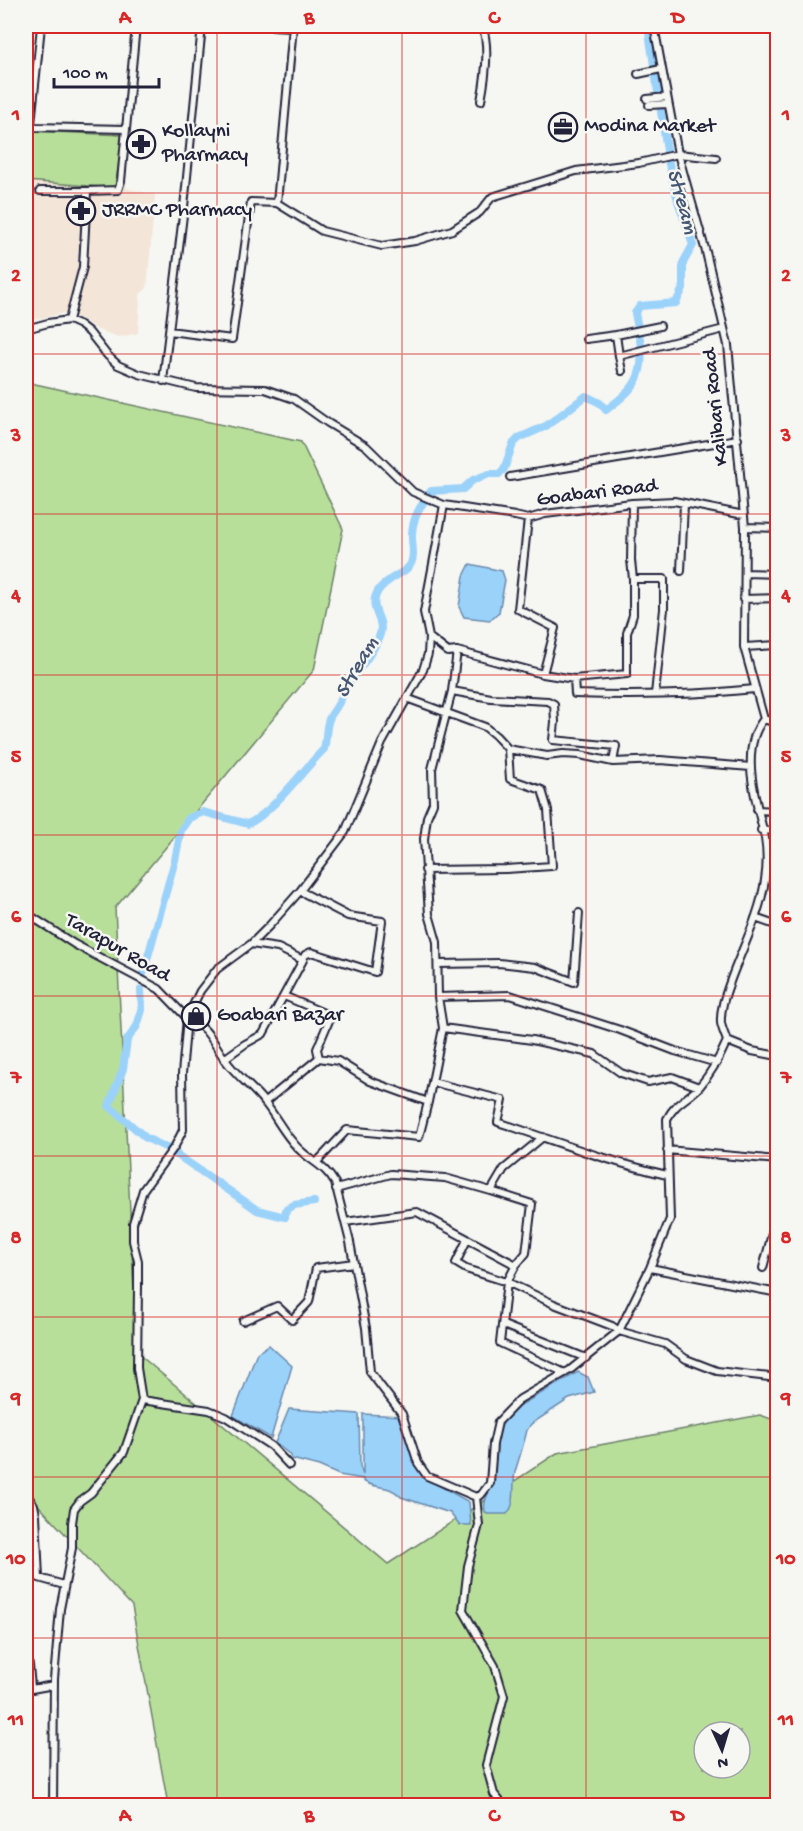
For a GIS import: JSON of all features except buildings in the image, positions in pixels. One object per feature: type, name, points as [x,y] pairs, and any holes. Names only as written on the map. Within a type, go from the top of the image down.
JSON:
[{"type":"street","points":[[31,124],[41,26]]},
{"type":"street","points":[[40,191],[118,190],[121,181],[136,26]]},
{"type":"street","points":[[163,381],[184,207],[201,26]]},
{"type":"street","points":[[271,26],[293,26],[277,203]]},
{"type":"street","points":[[481,101],[486,78],[482,26]]},
{"type":"street","name":"Kalibari Road","points":[[654,26],[678,154],[706,252],[728,345],[745,527],[744,647],[764,719]]},
{"type":"street","points":[[638,74],[661,70]]},
{"type":"street","points":[[648,102],[667,101]]},
{"type":"street","points":[[26,130],[34,127],[126,129]]},
{"type":"street","points":[[169,331],[231,339],[251,202],[277,203],[322,231],[382,246],[415,242],[452,230],[480,212],[492,197],[576,171],[639,164],[678,154],[716,158]]},
{"type":"street","points":[[26,329],[69,320],[83,267],[87,191]]},
{"type":"street","name":"Goabari Road","points":[[69,320],[89,332],[118,365],[139,374],[196,388],[265,389],[294,399],[366,446],[413,492],[444,505],[528,519],[545,514],[632,502],[674,501],[744,515]]},
{"type":"street","points":[[586,339],[660,326]]},
{"type":"street","points":[[619,356],[724,329]]},
{"type":"street","points":[[616,335],[622,371]]},
{"type":"street","points":[[510,477],[738,439]]},
{"type":"street","points":[[429,637],[448,652],[457,651],[574,680],[627,674],[627,633],[633,615],[632,502]]},
{"type":"street","points":[[681,571],[684,503]]},
{"type":"street","points":[[53,1806],[54,1685],[60,1609],[72,1548],[74,1509],[91,1493],[124,1452],[142,1400],[137,1368],[138,1261],[133,1241],[133,1223],[143,1190],[175,1146],[183,1130],[182,1074],[187,1018],[200,991],[217,969],[251,944],[269,926],[300,891],[345,832],[382,743],[423,670],[428,654],[429,637],[424,612],[444,505]]},
{"type":"street","points":[[528,519],[518,609],[555,628],[543,674]]},
{"type":"street","points":[[745,527],[777,528]]},
{"type":"street","points":[[745,573],[777,574]]},
{"type":"street","points":[[633,579],[664,579],[664,609],[655,694]]},
{"type":"street","points":[[743,598],[777,598]]},
{"type":"street","points":[[744,647],[777,645]]},
{"type":"street","points":[[317,1162],[347,1130],[419,1137],[443,1028],[438,997],[437,942],[429,914],[423,839],[427,817],[433,803],[432,769],[452,691],[457,651]]},
{"type":"street","points":[[574,680],[575,694],[717,693],[755,689]]},
{"type":"street","points":[[452,691],[491,698],[548,701],[554,704],[553,740],[616,746],[613,762]]},
{"type":"street","points":[[408,699],[485,727],[508,749],[547,756],[580,755],[613,762],[671,760],[751,767]]},
{"type":"street","points":[[504,1806],[494,1794],[486,1765],[504,1696],[495,1666],[463,1610],[468,1566],[479,1525],[476,1497],[481,1495],[490,1483],[493,1443],[498,1422],[520,1399],[565,1373],[620,1331],[670,1220],[667,1119],[673,1107],[699,1087],[717,1063],[727,1041],[721,1025],[721,1008],[756,918],[765,879],[765,839],[757,810],[751,751],[758,726],[764,719],[777,724]]},
{"type":"street","points":[[425,870],[552,866],[548,810],[542,790],[510,779],[508,749]]},
{"type":"street","points":[[757,810],[777,811]]},
{"type":"street","points":[[762,830],[777,831]]},
{"type":"street","points":[[224,1059],[262,1034],[305,955],[311,952],[375,972],[382,921],[348,916],[300,891]]},
{"type":"street","name":"Tarapur Road","points":[[26,913],[74,944],[159,989],[187,1018],[197,1023],[215,1042],[224,1059],[265,1102],[301,1151],[330,1174],[345,1222],[354,1263],[366,1328],[370,1372],[402,1414],[418,1463],[427,1476],[476,1497]]},
{"type":"street","points":[[438,964],[500,963],[535,967],[574,982],[579,913]]},
{"type":"street","points":[[756,918],[777,926]]},
{"type":"street","points":[[251,944],[278,948],[303,960]]},
{"type":"street","points":[[438,997],[510,995],[717,1063]]},
{"type":"street","points":[[284,996],[331,1016],[317,1049],[319,1058]]},
{"type":"street","points":[[443,1028],[532,1040],[594,1054],[621,1072],[648,1082],[672,1077],[699,1087]]},
{"type":"street","points":[[727,1041],[752,1051],[777,1056]]},
{"type":"street","points":[[265,1102],[319,1058],[338,1061],[370,1081],[428,1102]]},
{"type":"street","points":[[432,1082],[503,1100],[498,1122],[616,1162],[667,1175]]},
{"type":"street","points":[[491,1191],[504,1169],[543,1137]]},
{"type":"street","points":[[667,1150],[777,1160]]},
{"type":"street","points":[[336,1189],[391,1174],[445,1178],[532,1204],[525,1253],[507,1282],[500,1343],[565,1373]]},
{"type":"street","points":[[345,1222],[417,1212],[516,1265]]},
{"type":"street","points":[[763,1268],[773,1230],[777,1231]]},
{"type":"street","points":[[467,1240],[456,1263],[466,1269],[507,1282],[620,1331],[665,1344],[686,1359],[717,1371],[777,1378]]},
{"type":"street","points":[[243,1321],[278,1306],[292,1320],[309,1302],[316,1268],[354,1263]]},
{"type":"street","points":[[650,1268],[777,1293]]},
{"type":"street","points":[[503,1325],[586,1358]]},
{"type":"street","points":[[142,1400],[209,1410],[226,1417],[271,1446],[289,1465]]},
{"type":"street","points":[[26,1494],[34,1505],[36,1515],[39,1578],[64,1585]]},
{"type":"street","points":[[26,1664],[29,1665],[28,1689],[54,1685]]},
{"type":"shaded area","points":[[26,127],[128,133],[126,188],[155,195],[147,288],[140,294],[138,333],[119,337],[98,330],[81,319],[64,313],[33,320],[26,324]]},
{"type":"green space","points":[[31,131],[123,135],[115,188],[26,181],[26,135]]},
{"type":"green space","points":[[26,382],[301,442],[343,529],[314,670],[115,908],[137,1353],[388,1564],[557,1453],[760,1415],[777,1421],[777,1805],[168,1805],[132,1606],[26,1492]]},
{"type":"water","points":[[470,564],[502,571],[505,580],[499,612],[490,620],[464,617],[459,607],[464,576]]},
{"type":"water","points":[[269,1345],[292,1366],[271,1438],[233,1416],[257,1353]]},
{"type":"water","points":[[578,1372],[588,1377],[594,1392],[569,1399],[531,1424],[527,1430],[515,1472],[510,1510],[507,1514],[487,1514],[485,1502],[493,1475],[497,1438],[504,1420],[510,1411]]},
{"type":"water","points":[[289,1409],[359,1414],[360,1466],[363,1475],[363,1414],[403,1416],[427,1479],[469,1502],[471,1525],[459,1525],[450,1513],[401,1497],[392,1490],[368,1484],[363,1479],[339,1475],[319,1466],[292,1459],[275,1443]]},
{"type":"waterway","name":"Stream","points":[[143,974],[175,860],[181,830],[189,818],[203,812],[248,824],[277,801],[324,749],[330,717],[350,681],[371,653],[380,634],[375,597],[382,586],[410,565],[413,558],[414,521],[418,510],[431,491],[463,489],[473,480],[489,474],[499,474],[504,469],[513,444],[519,438],[546,426],[586,396],[600,403],[606,410],[634,384],[642,359],[635,313],[640,306],[676,303],[683,288],[683,263],[693,245],[678,201],[669,164],[648,26]]},
{"type":"waterway","points":[[141,990],[142,1010],[137,1026],[127,1040],[123,1069],[109,1106],[146,1138],[167,1148],[257,1210],[285,1217],[286,1210],[294,1205],[314,1202]]},
{"type":"place","name":"Modina Market","points":[[563,127]]},
{"type":"place","name":"Kollayni Pharmacy","points":[[141,144]]},
{"type":"place","name":"JRRMC Pharmacy","points":[[81,211]]},
{"type":"place","name":"Goabari Bazar","points":[[196,1016]]}]
